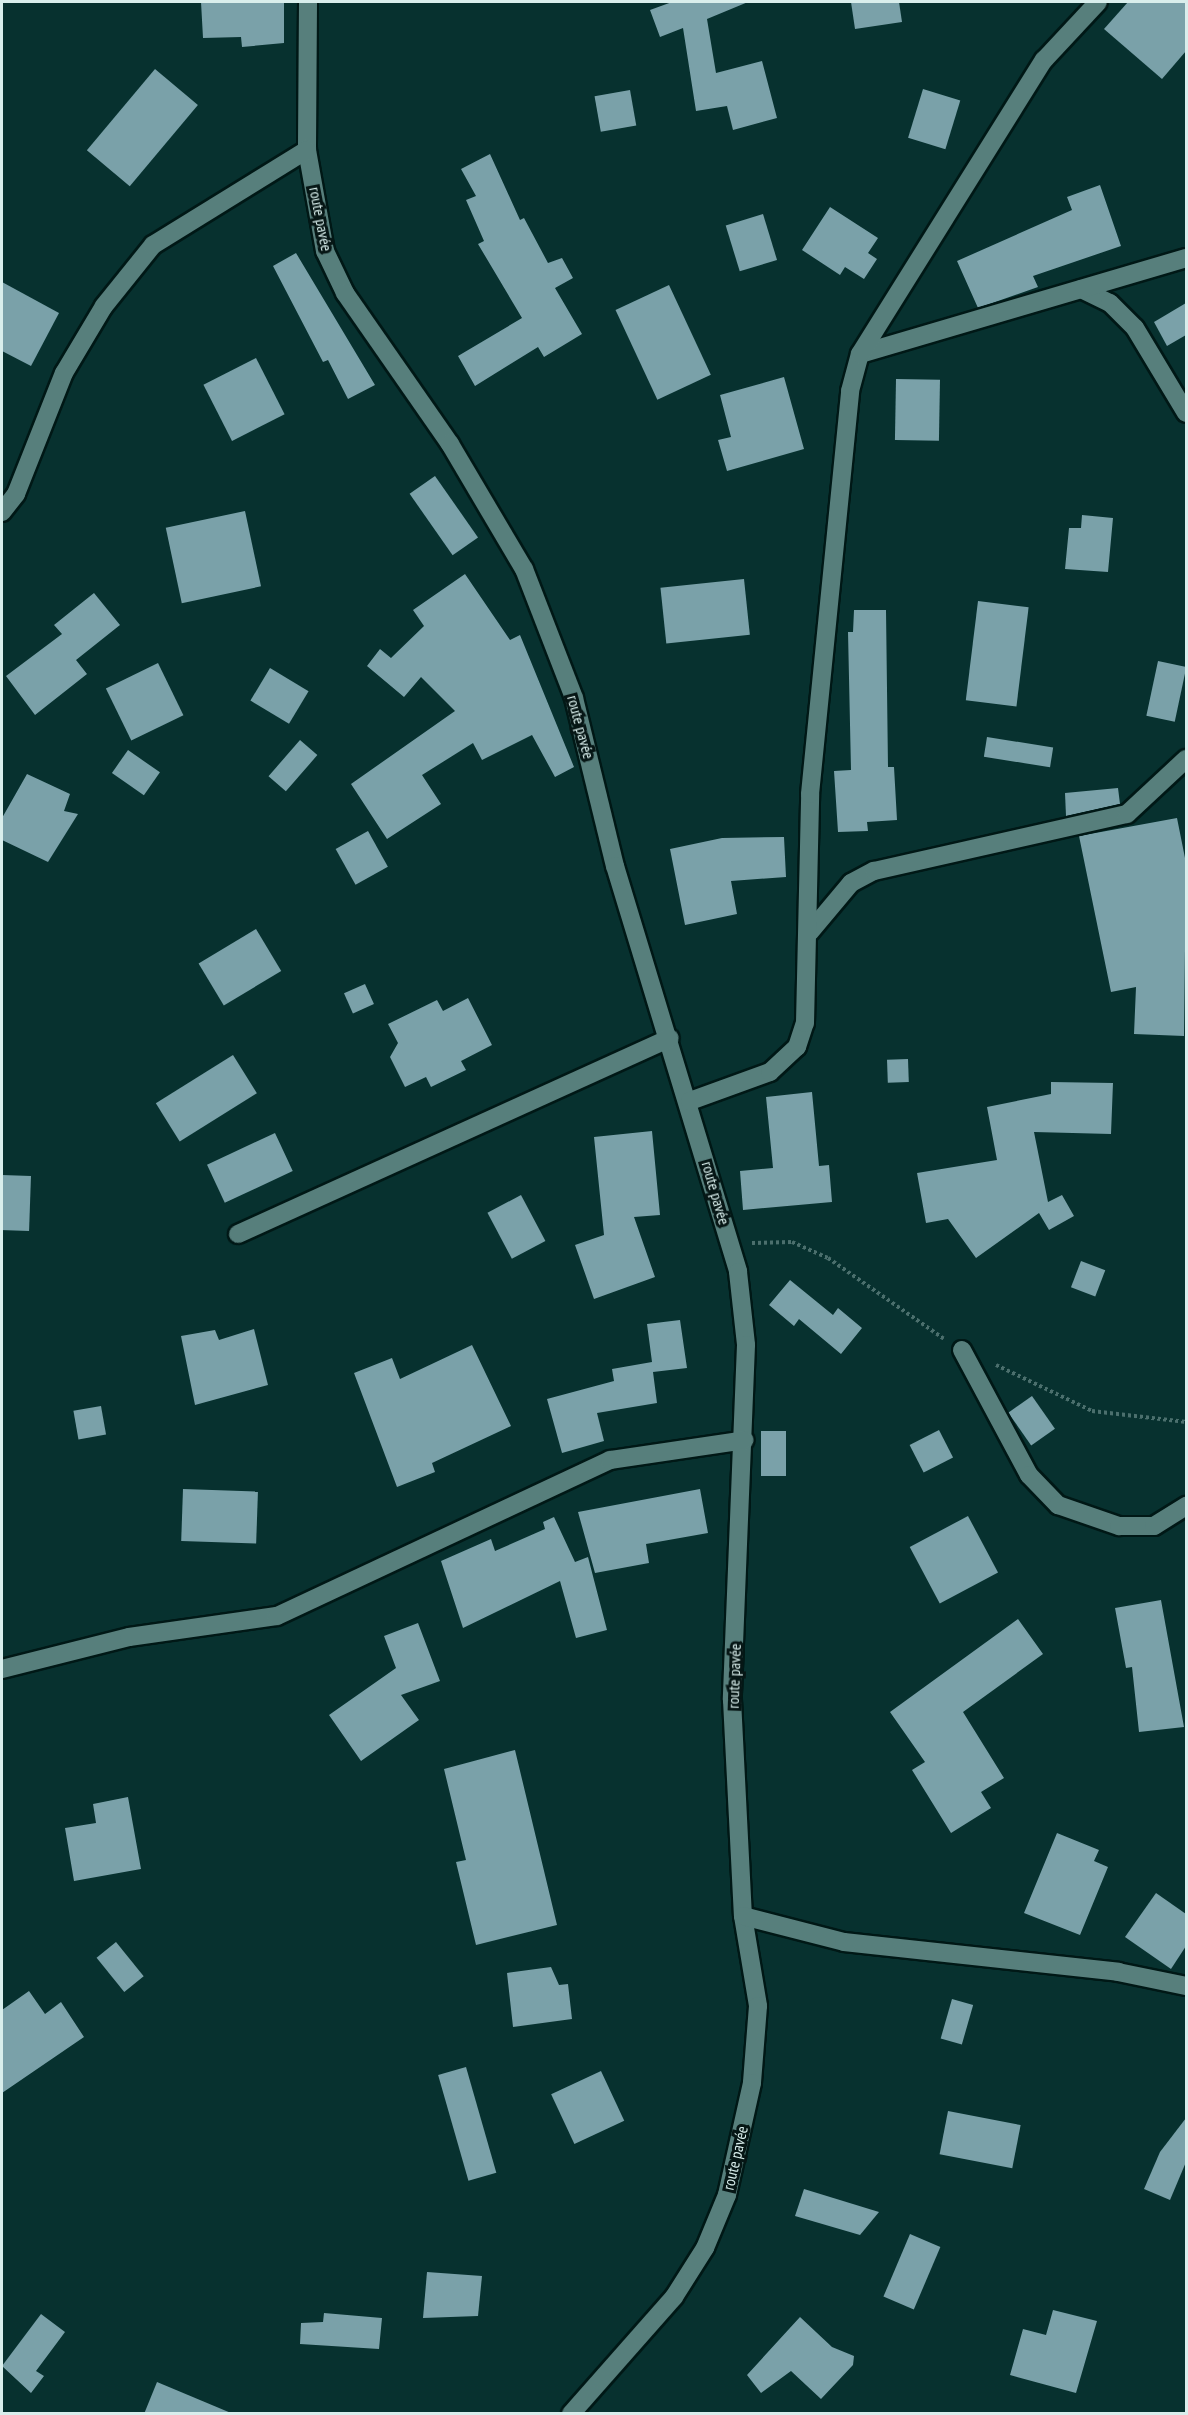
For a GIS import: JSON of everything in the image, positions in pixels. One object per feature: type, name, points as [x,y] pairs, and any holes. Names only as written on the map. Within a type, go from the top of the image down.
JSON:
[{"type":"street","name":"route pavée","points":[[308,2],[308,150],[325,251],[345,293],[450,444],[524,569],[574,698],[615,867],[690,1101],[738,1272],[746,1345],[745,1440],[732,1700],[743,1916],[758,2006],[753,2083],[727,2195],[705,2248],[674,2296],[571,2414]]},
{"type":"street","points":[[690,1101],[770,1072],[797,1047],[810,997],[810,794],[850,391],[860,354],[1044,60],[1098,2]]},
{"type":"street","points":[[2,512],[16,494],[64,373],[104,306],[153,245],[308,150]]},
{"type":"street","points":[[860,354],[1186,258]]},
{"type":"street","points":[[1081,289],[1110,303],[1135,328],[1186,413]]},
{"type":"street","points":[[810,932],[851,883],[874,871],[1127,814],[1186,759]]},
{"type":"street","points":[[238,1234],[670,1038]]},
{"type":"street","points":[[962,1350],[1029,1475],[1058,1505],[1119,1526],[1154,1526],[1186,1506]]},
{"type":"street","points":[[2,1669],[129,1637],[277,1616],[610,1460],[745,1440]]},
{"type":"street","points":[[743,1916],[844,1942],[1118,1972],[1186,1986]]},
{"type":"building","points":[[201,2],[284,2],[284,43],[242,47],[241,37],[203,38]]},
{"type":"building","points":[[672,2],[748,2],[707,19],[716,73],[762,61],[777,118],[733,130],[727,106],[696,111],[683,28],[660,37],[650,10]]},
{"type":"building","points":[[851,2],[899,2],[902,22],[855,29]]},
{"type":"building","points":[[1128,2],[1186,2],[1186,51],[1162,79],[1104,29]]},
{"type":"building","points":[[155,69],[198,105],[130,186],[87,150]]},
{"type":"building","points":[[923,89],[960,100],[945,149],[908,138]]},
{"type":"building","points":[[630,90],[636,125],[601,132],[595,96]]},
{"type":"building","points":[[490,154],[520,220],[524,218],[548,263],[562,258],[573,278],[555,288],[582,334],[544,357],[538,347],[475,386],[458,356],[522,318],[478,244],[484,241],[466,200],[476,196],[461,169]]},
{"type":"building","points":[[1100,185],[1121,246],[1033,276],[1038,287],[978,308],[957,261],[1072,210],[1067,197]]},
{"type":"building","points":[[830,207],[878,238],[868,253],[877,259],[864,279],[845,267],[840,275],[802,250]]},
{"type":"building","points":[[763,214],[777,260],[740,271],[726,225]]},
{"type":"building","points":[[296,253],[375,385],[348,399],[328,360],[323,362],[273,266]]},
{"type":"building","points":[[2,282],[59,313],[31,366],[2,351]]},
{"type":"building","points":[[669,285],[711,375],[657,400],[616,310]]},
{"type":"building","points":[[1186,303],[1186,335],[1167,346],[1154,322]]},
{"type":"building","points":[[256,358],[285,414],[232,441],[203,385]]},
{"type":"building","points":[[784,377],[804,449],[727,471],[718,440],[731,437],[720,395]]},
{"type":"building","points":[[896,379],[940,380],[939,441],[895,440]]},
{"type":"building","points":[[435,476],[478,537],[453,555],[410,494]]},
{"type":"building","points":[[245,511],[261,586],[182,603],[166,528]]},
{"type":"building","points":[[1082,515],[1113,518],[1108,572],[1065,569],[1069,528],[1081,528]]},
{"type":"building","points":[[465,574],[510,640],[520,635],[574,767],[555,777],[532,735],[482,760],[473,743],[422,775],[441,804],[387,839],[351,784],[455,711],[421,677],[404,697],[367,666],[380,649],[391,658],[424,626],[413,610]]},
{"type":"building","points":[[744,579],[750,635],[666,643],[660,588]]},
{"type":"building","points":[[94,593],[120,625],[76,660],[87,674],[35,715],[6,676],[62,634],[54,625]]},
{"type":"building","points":[[978,601],[1029,607],[1016,706],[966,700]]},
{"type":"building","points":[[854,610],[886,610],[888,767],[894,767],[897,820],[867,822],[868,831],[838,832],[834,771],[851,770],[848,632],[853,632]]},
{"type":"building","points":[[1158,661],[1186,667],[1175,722],[1146,716]]},
{"type":"building","points":[[158,663],[183,715],[131,741],[106,688]]},
{"type":"building","points":[[270,668],[309,691],[289,724],[250,701]]},
{"type":"building","points":[[987,737],[1053,747],[1050,767],[984,757]]},
{"type":"building","points":[[300,740],[317,755],[286,791],[269,776]]},
{"type":"building","points":[[128,750],[160,772],[144,795],[112,773]]},
{"type":"building","points":[[27,774],[70,794],[64,811],[78,814],[48,862],[2,840],[2,818]]},
{"type":"building","points":[[1118,788],[1120,804],[1066,816],[1065,793]]},
{"type":"building","points":[[1177,818],[1186,863],[1184,1036],[1134,1034],[1136,987],[1111,992],[1079,836]]},
{"type":"building","points":[[368,831],[388,867],[356,885],[336,849]]},
{"type":"building","points":[[784,837],[786,877],[731,881],[737,914],[685,925],[670,849],[722,838]]},
{"type":"building","points":[[256,929],[281,971],[224,1006],[199,964]]},
{"type":"building","points":[[365,984],[374,1004],[353,1013],[344,993]]},
{"type":"building","points":[[468,998],[492,1045],[461,1061],[466,1070],[431,1087],[426,1077],[405,1087],[390,1057],[398,1043],[388,1024],[437,1000],[443,1011]]},
{"type":"building","points":[[233,1055],[257,1093],[180,1141],[156,1103]]},
{"type":"building","points":[[908,1059],[909,1082],[888,1083],[887,1060]]},
{"type":"building","points":[[1051,1082],[1113,1083],[1111,1134],[1034,1132],[1048,1202],[1062,1195],[1074,1216],[1049,1230],[1039,1213],[976,1258],[948,1219],[926,1223],[917,1173],[997,1160],[987,1107],[1051,1094]]},
{"type":"building","points":[[812,1092],[819,1166],[829,1165],[832,1202],[743,1210],[740,1171],[773,1168],[766,1097]]},
{"type":"building","points":[[652,1131],[660,1215],[634,1217],[655,1277],[594,1299],[575,1245],[604,1235],[594,1137]]},
{"type":"building","points":[[275,1133],[293,1171],[225,1203],[207,1165]]},
{"type":"building","points":[[2,1175],[31,1176],[29,1231],[2,1230]]},
{"type":"building","points":[[521,1195],[545,1241],[512,1259],[487,1213]]},
{"type":"building","points":[[1081,1261],[1105,1270],[1095,1296],[1071,1287]]},
{"type":"building","points":[[790,1280],[833,1315],[838,1308],[862,1328],[841,1354],[799,1319],[794,1326],[769,1305]]},
{"type":"building","points":[[680,1320],[687,1368],[653,1372],[657,1403],[597,1413],[604,1441],[562,1453],[547,1399],[614,1381],[612,1369],[652,1362],[647,1324]]},
{"type":"building","points":[[254,1329],[268,1385],[195,1405],[181,1336],[215,1330],[219,1340]]},
{"type":"building","points":[[472,1345],[511,1426],[432,1463],[435,1472],[397,1487],[354,1373],[392,1358],[400,1379]]},
{"type":"building","points":[[1032,1396],[1055,1429],[1031,1445],[1008,1413]]},
{"type":"building","points":[[101,1406],[106,1435],[78,1439],[73,1411]]},
{"type":"building","points":[[939,1430],[953,1458],[924,1473],[910,1445]]},
{"type":"building","points":[[761,1431],[786,1431],[786,1476],[761,1476]]},
{"type":"building","points":[[183,1489],[258,1492],[256,1544],[181,1541]]},
{"type":"building","points":[[700,1489],[708,1533],[646,1544],[649,1563],[595,1573],[578,1512]]},
{"type":"building","points":[[968,1516],[998,1573],[940,1603],[910,1547]]},
{"type":"building","points":[[554,1517],[575,1562],[588,1557],[607,1630],[576,1638],[560,1581],[463,1628],[441,1561],[491,1539],[495,1551],[545,1529],[543,1522]]},
{"type":"building","points":[[1161,1600],[1184,1727],[1139,1732],[1132,1667],[1126,1668],[1115,1608]]},
{"type":"building","points":[[1018,1619],[1043,1654],[963,1712],[1004,1778],[981,1792],[991,1808],[951,1833],[912,1770],[925,1762],[890,1712]]},
{"type":"building","points":[[418,1623],[440,1681],[401,1695],[419,1720],[361,1761],[329,1715],[396,1668],[384,1636]]},
{"type":"building","points":[[515,1750],[557,1925],[476,1945],[456,1862],[466,1860],[444,1769]]},
{"type":"building","points":[[128,1797],[141,1869],[74,1881],[65,1828],[96,1823],[93,1804]]},
{"type":"building","points":[[1057,1833],[1099,1850],[1094,1861],[1108,1867],[1080,1935],[1024,1913]]},
{"type":"building","points":[[1156,1893],[1186,1914],[1186,1946],[1171,1969],[1125,1937]]},
{"type":"building","points":[[116,1942],[144,1976],[124,1992],[97,1958]]},
{"type":"building","points":[[551,1967],[559,1985],[568,1984],[572,2019],[513,2027],[507,1973]]},
{"type":"building","points":[[29,1991],[45,2014],[61,2002],[84,2037],[2,2093],[2,2010]]},
{"type":"building","points":[[952,1999],[973,2005],[962,2044],[941,2038]]},
{"type":"building","points":[[466,2067],[496,2173],[468,2181],[438,2075]]},
{"type":"building","points":[[601,2071],[624,2121],[574,2144],[551,2094]]},
{"type":"building","points":[[948,2111],[1021,2125],[1012,2168],[940,2154]]},
{"type":"building","points":[[1186,2118],[1186,2162],[1170,2200],[1144,2189],[1160,2152]]},
{"type":"building","points":[[804,2189],[879,2212],[860,2235],[795,2216]]},
{"type":"building","points":[[910,2234],[940,2247],[914,2309],[883,2297]]},
{"type":"building","points":[[427,2272],[482,2276],[478,2316],[423,2318]]},
{"type":"building","points":[[1053,2310],[1097,2321],[1076,2393],[1010,2375],[1023,2329],[1046,2335]]},
{"type":"building","points":[[324,2313],[382,2318],[379,2349],[300,2344],[301,2323],[323,2322]]},
{"type":"building","points":[[41,2314],[65,2332],[36,2371],[44,2376],[31,2393],[2,2366]]},
{"type":"building","points":[[800,2317],[832,2347],[854,2356],[853,2365],[821,2399],[791,2371],[761,2393],[747,2375]]},
{"type":"building","points":[[157,2382],[231,2413],[231,2414],[144,2414]]}]
